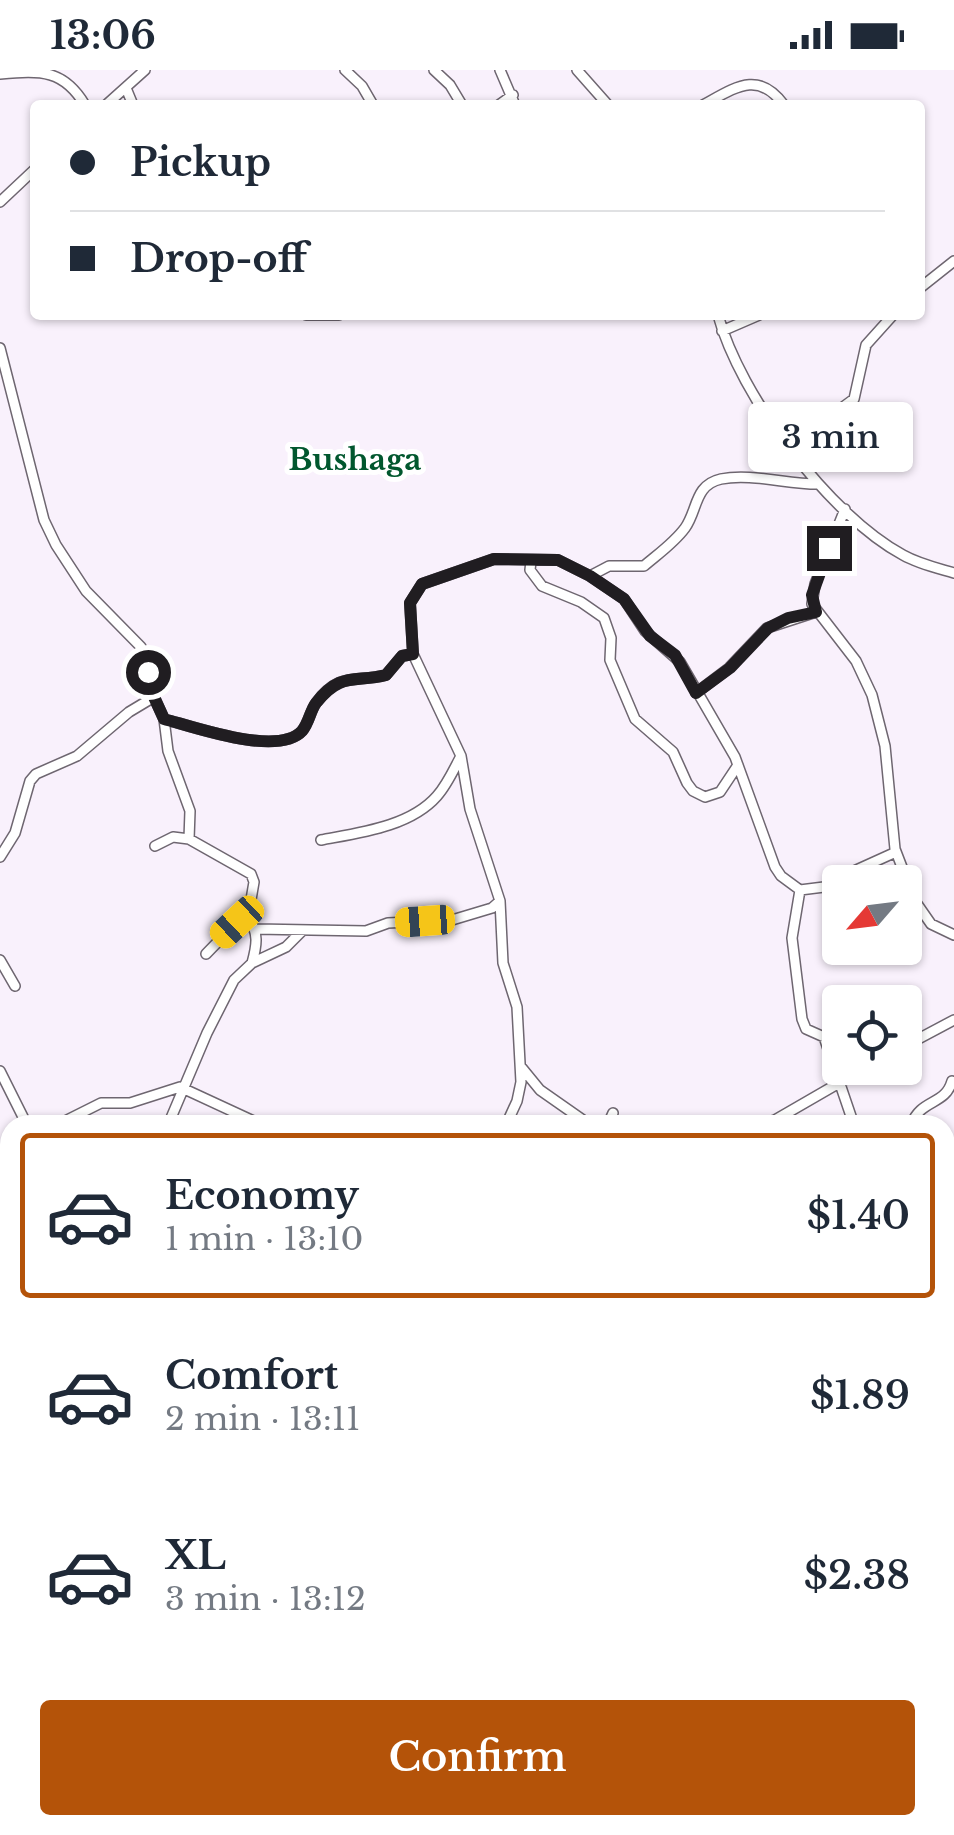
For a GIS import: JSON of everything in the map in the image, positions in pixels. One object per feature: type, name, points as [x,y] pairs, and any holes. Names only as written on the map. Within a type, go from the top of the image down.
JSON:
[{"type":"street","points":[[112,100],[145,70]]},
{"type":"street","points":[[345,70],[370,100]]},
{"type":"street","points":[[434,70],[459,100]]},
{"type":"street","points":[[500,70],[514,100]]},
{"type":"street","points":[[578,70],[604,100]]},
{"type":"street","points":[[0,74],[56,73],[72,82],[82,100]]},
{"type":"street","points":[[714,100],[754,82],[767,86],[780,100]]},
{"type":"street","points":[[126,88],[131,100]]},
{"type":"street","points":[[0,202],[30,174]]},
{"type":"street","points":[[925,284],[954,261]]},
{"type":"street","points":[[719,320],[742,375],[817,484],[906,557],[954,573]]},
{"type":"street","points":[[722,331],[747,320]]},
{"type":"street","points":[[790,446],[854,399],[862,354],[889,320]]},
{"type":"street","points":[[0,348],[44,520],[56,546],[86,591],[137,641],[164,719],[168,751],[190,811],[189,838]]},
{"type":"street","points":[[590,576],[609,566],[644,566],[682,533],[702,488],[715,481],[731,478],[817,484]]},
{"type":"street","points":[[845,509],[815,584],[812,604],[856,661],[872,696],[885,746],[896,852],[925,918],[954,935]]},
{"type":"street","points":[[511,1115],[517,1101],[520,1065],[517,1008],[505,972],[500,901],[470,809],[461,756],[413,654],[410,603],[422,584],[494,559],[558,560],[624,599],[650,636],[675,655],[738,765],[780,876],[800,890],[822,887]]},
{"type":"street","points":[[530,561],[530,570],[542,586],[582,602],[604,618],[612,638],[610,660],[634,719],[673,752],[693,791],[704,797],[720,792],[738,765]]},
{"type":"street","points":[[696,693],[730,668],[768,628],[788,618],[816,612]]},
{"type":"street","points":[[164,719],[252,741],[286,739],[301,732],[316,704],[338,684],[348,678],[386,675],[402,656],[413,654]]},
{"type":"street","points":[[0,857],[15,832],[36,774],[77,756],[129,712],[154,697]]},
{"type":"street","points":[[321,840],[388,824],[427,806],[443,788],[461,756]]},
{"type":"street","points":[[155,846],[173,838],[189,838],[251,874],[254,882],[248,917],[256,930],[252,964]]},
{"type":"street","points":[[867,865],[896,852]]},
{"type":"street","points":[[800,890],[792,938],[802,1019],[806,1028],[822,1037]]},
{"type":"street","points":[[256,930],[366,931],[388,924],[452,920],[492,908],[500,901]]},
{"type":"street","points":[[206,954],[237,922],[248,917]]},
{"type":"street","points":[[172,1115],[206,1032],[234,980],[252,964],[286,947],[303,930]]},
{"type":"street","points":[[0,960],[15,986]]},
{"type":"street","points":[[922,1037],[954,1020]]},
{"type":"street","points":[[520,1065],[540,1090],[576,1115]]},
{"type":"street","points":[[0,1071],[22,1115]]},
{"type":"street","points":[[917,1115],[922,1106],[943,1097],[952,1081]]},
{"type":"street","points":[[785,1115],[837,1085]]},
{"type":"street","points":[[840,1085],[848,1115]]},
{"type":"street","points":[[79,1115],[107,1102],[130,1103],[184,1088],[241,1115]]},
{"type":"district","name":"Bushaga","points":[[355,460]]},
{"type":"route","points":[[148,672],[164,719],[252,741],[286,739],[301,732],[316,704],[329,690],[348,678],[386,675],[402,656],[413,654],[410,603],[422,584],[494,559],[558,560],[624,599],[650,636],[675,655],[696,693],[730,668],[768,628],[788,618],[816,612],[812,595],[829,548]]}]
